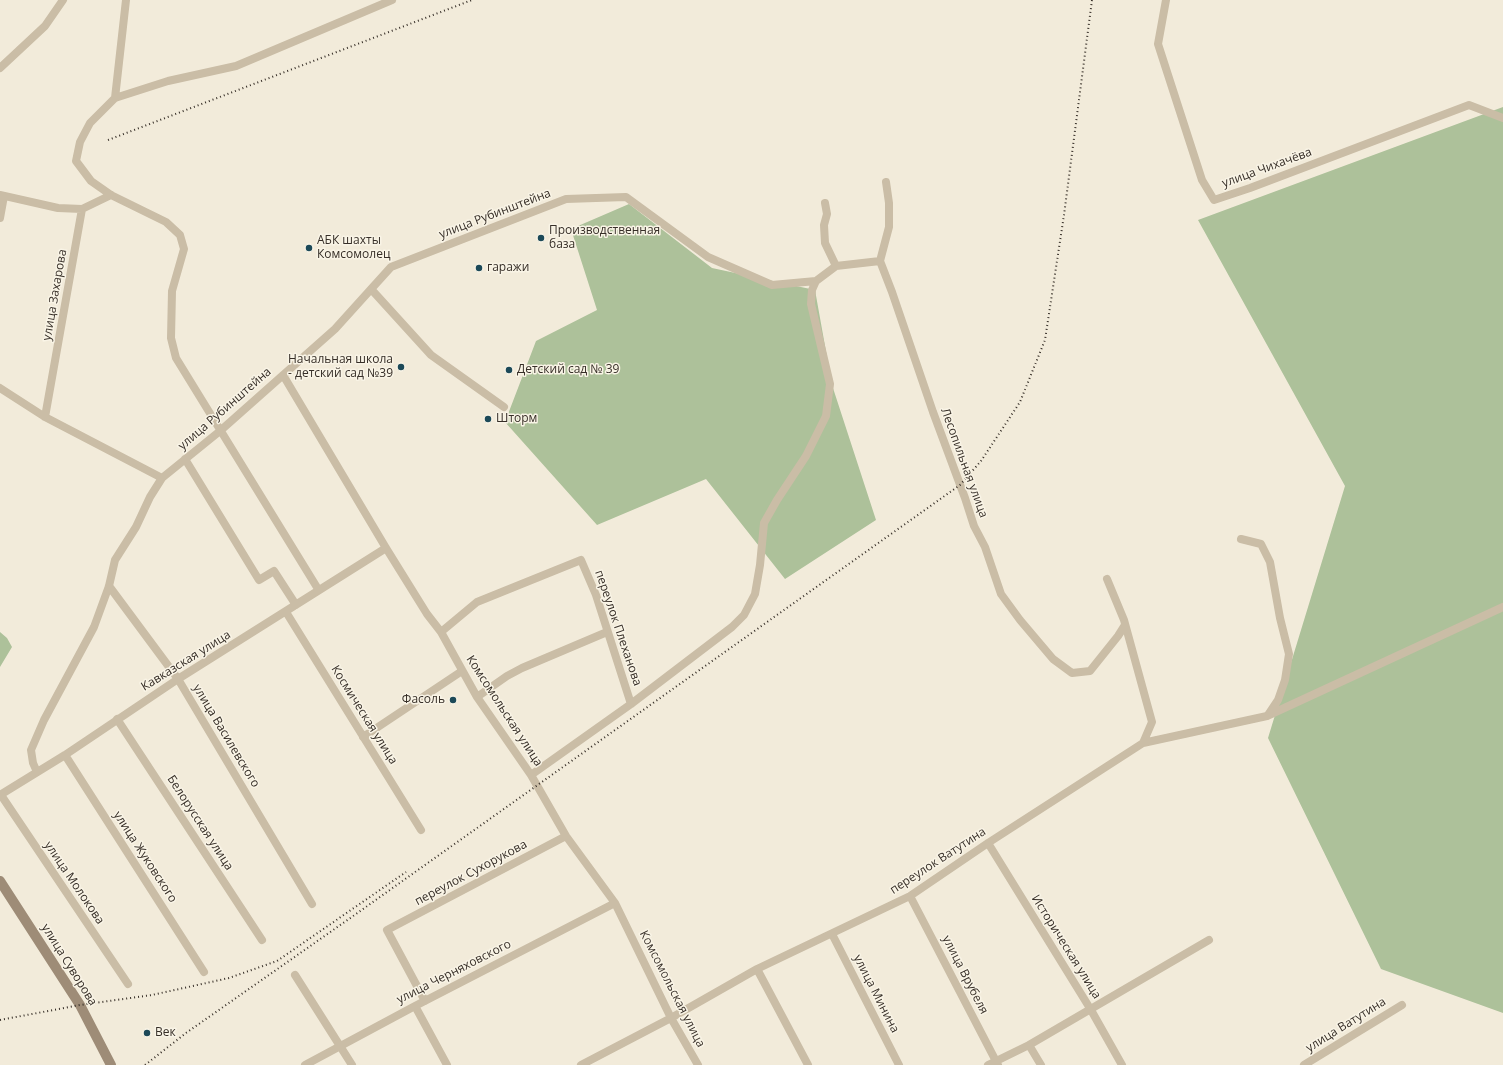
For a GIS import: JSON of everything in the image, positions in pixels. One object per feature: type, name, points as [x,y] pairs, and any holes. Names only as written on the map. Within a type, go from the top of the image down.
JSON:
[{"type":"street","points":[[0,68],[45,26],[63,0]]},
{"type":"street","points":[[116,98],[126,0]]},
{"type":"street","points":[[318,589],[176,358],[171,338],[172,291],[184,249],[180,235],[166,222],[111,195],[91,181],[76,161],[80,142],[90,123],[116,98],[168,81],[236,66],[392,0]]},
{"type":"street","name":"улица Чихачёва","points":[[1166,0],[1158,44],[1202,180],[1214,200],[1250,188],[1468,106],[1503,118]]},
{"type":"street","points":[[531,775],[631,704],[732,627],[744,615],[755,594],[760,565],[764,523],[777,500],[806,456],[826,416],[830,384],[811,304],[812,290],[816,281],[836,266],[880,261],[889,227],[889,203],[886,182]]},
{"type":"street","points":[[0,218],[2,195],[58,208],[82,209],[111,195]]},
{"type":"street","name":"улица Рубинштейна","points":[[37,772],[33,763],[31,750],[44,720],[94,627],[109,586],[115,560],[136,527],[150,497],[162,478],[220,431],[335,328],[391,267],[566,199],[626,196],[708,257],[772,285],[816,281]]},
{"type":"street","points":[[826,202],[827,214],[824,225],[825,243],[836,266]]},
{"type":"street","name":"улица Захарова","points":[[45,417],[82,209]]},
{"type":"street","name":"Лесопильная улица","points":[[880,261],[974,526],[985,547],[1001,594],[1020,620],[1053,659],[1072,673],[1090,671],[1125,625]]},
{"type":"street","points":[[371,289],[431,355],[504,407]]},
{"type":"street","name":"Комсомольская улица","points":[[283,374],[386,548],[427,614],[442,632],[477,697],[531,775],[566,836],[615,903],[671,1018],[698,1065]]},
{"type":"street","points":[[0,388],[45,417],[162,478]]},
{"type":"street","points":[[185,459],[259,580],[274,571],[296,605]]},
{"type":"street","points":[[1241,539],[1260,544],[1270,562],[1280,618],[1289,654],[1285,680],[1278,700],[1267,716]]},
{"type":"street","name":"Кавказская улица","points":[[1,795],[65,755],[178,679],[286,612],[318,589],[386,548]]},
{"type":"street","name":"переулок Плеханова","points":[[442,632],[477,602],[581,560],[596,594],[631,704]]},
{"type":"street","points":[[1107,579],[1125,625],[1152,722],[1143,743]]},
{"type":"street","name":"улица Василевского","points":[[109,586],[178,679],[312,904]]},
{"type":"street","name":"переулок Ватутина","points":[[581,1065],[671,1018],[757,969],[910,896],[988,843],[1143,743],[1267,716],[1503,606]]},
{"type":"street","name":"Космическая улица","points":[[286,612],[421,830]]},
{"type":"street","points":[[477,697],[507,676],[522,668],[607,632]]},
{"type":"street","points":[[363,736],[462,671]]},
{"type":"street","name":"Белорусская улица","points":[[118,719],[262,940]]},
{"type":"street","name":"улица Жуковского","points":[[65,755],[204,972]]},
{"type":"street","name":"улица Молокова","points":[[1,795],[128,984]]},
{"type":"street","name":"переулок Сухорукова","points":[[425,1001],[387,930],[566,836]]},
{"type":"street","name":"Историческая улица","points":[[988,843],[1091,1010],[1122,1065]]},
{"type":"street","name":"улица Суворова","points":[[0,881],[80,1005],[111,1065]]},
{"type":"street","name":"улица Врубеля","points":[[910,896],[997,1063]]},
{"type":"street","name":"улица Черняховского","points":[[305,1065],[415,1006],[615,903]]},
{"type":"street","name":"улица Минина","points":[[832,934],[899,1065]]},
{"type":"street","points":[[988,1065],[997,1063],[1091,1010],[1209,940]]},
{"type":"street","points":[[757,969],[808,1065]]},
{"type":"street","points":[[296,976],[352,1065]]},
{"type":"street","name":"улица Ватутина","points":[[1304,1065],[1402,1005]]},
{"type":"street","points":[[415,1006],[447,1065]]},
{"type":"street","points":[[1029,1045],[1041,1065]]},
{"type":"green space","points":[[1503,107],[1503,1013],[1381,969],[1268,738],[1345,486],[1198,220]]},
{"type":"green space","points":[[629,204],[712,268],[815,290],[832,385],[876,520],[785,579],[706,479],[597,525],[505,422],[536,341],[597,310],[571,229]]},
{"type":"green space","points":[[0,632],[7,638],[12,647],[0,667]]},
{"type":"railway","points":[[108,140],[472,0]]},
{"type":"railway","points":[[145,1065],[186,1033],[960,485],[981,461],[1020,402],[1045,340],[1064,215],[1092,0]]},
{"type":"railway","points":[[0,1020],[80,1005],[152,995],[229,978],[277,961],[406,872]]},
{"type":"place","name":"Производственная база","points":[[541,238]]},
{"type":"place","name":"АБК шахты Комсомолец","points":[[309,248]]},
{"type":"place","name":"гаражи","points":[[479,268]]},
{"type":"place","name":"Начальная школа - детский сад №39","points":[[401,367]]},
{"type":"place","name":"Детский сад № 39","points":[[509,370]]},
{"type":"place","name":"Шторм","points":[[488,419]]},
{"type":"place","name":"Фасоль","points":[[453,700]]},
{"type":"place","name":"Век","points":[[147,1033]]}]
